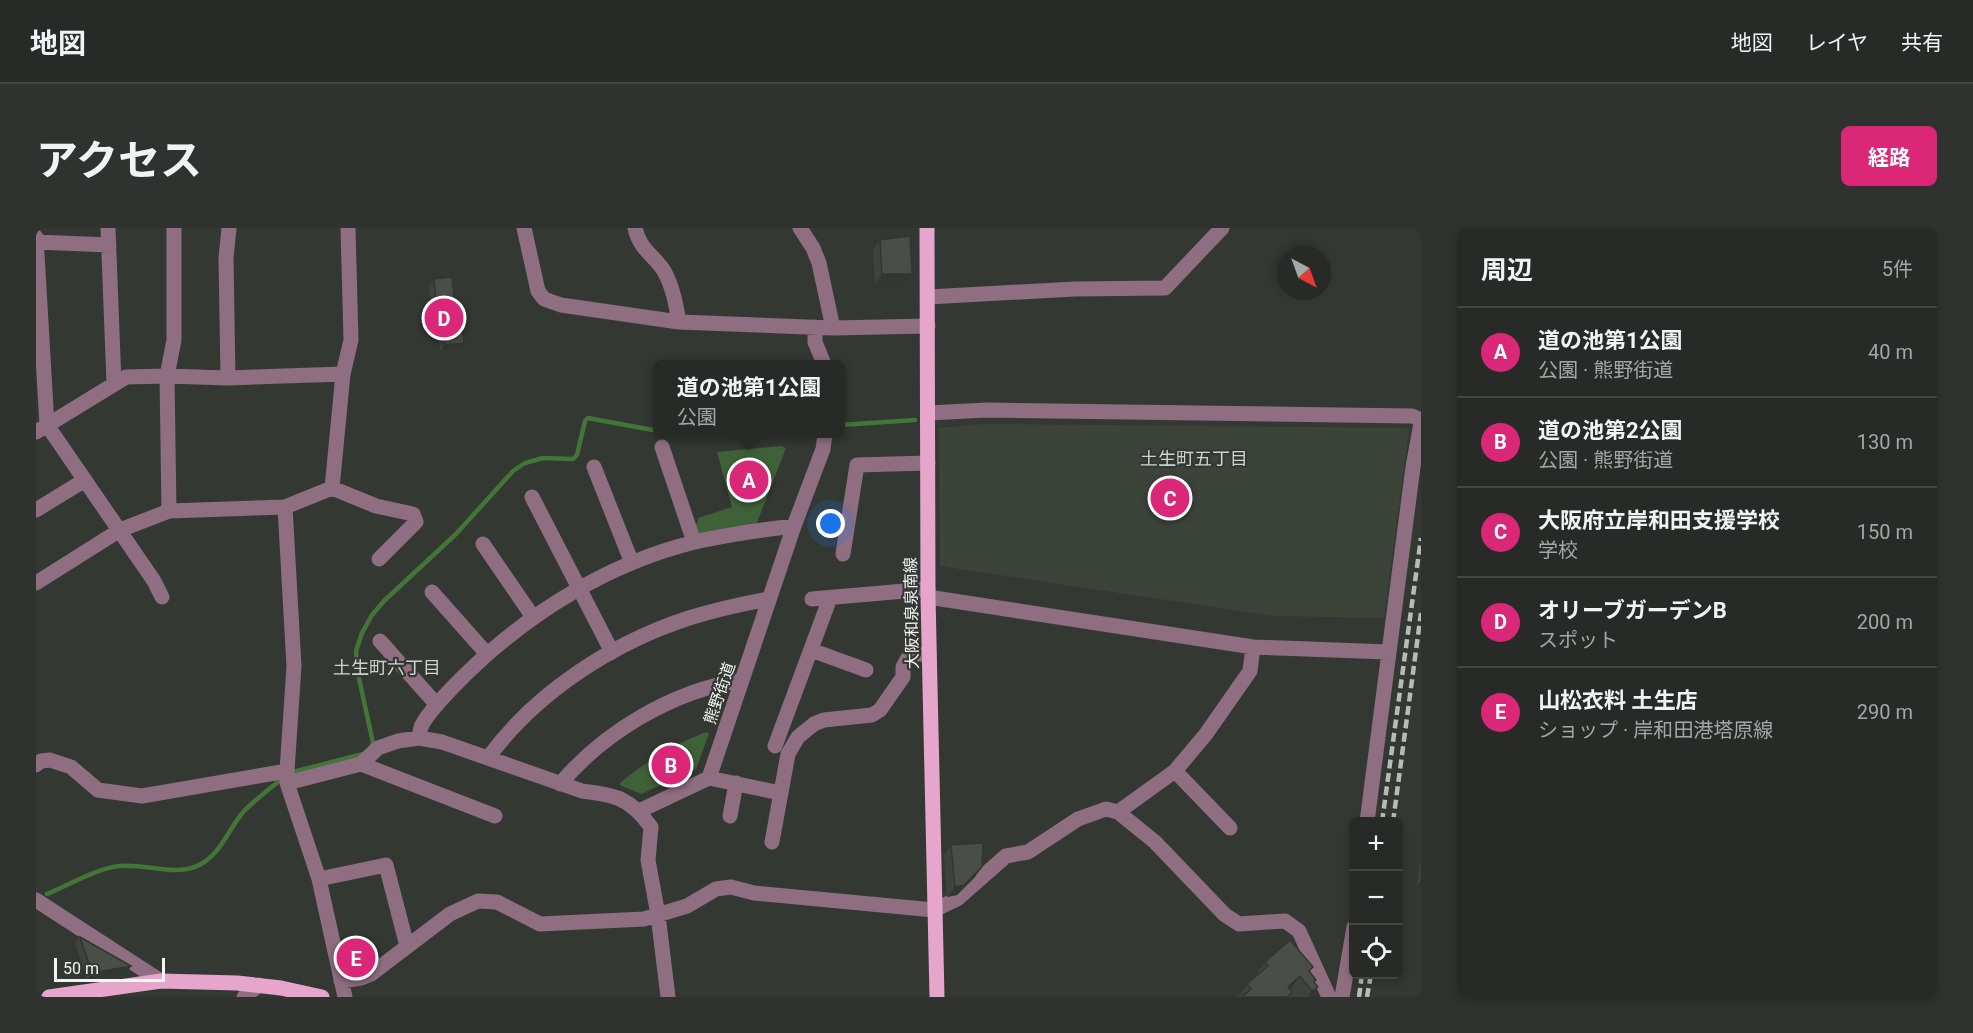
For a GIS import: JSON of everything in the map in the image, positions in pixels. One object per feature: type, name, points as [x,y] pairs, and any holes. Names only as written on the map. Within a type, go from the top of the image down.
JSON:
[{"type":"main road","name":"大阪和泉泉南線","points":[[927,228],[928,592],[937,997]]},
{"type":"main road","points":[[54,996],[161,981],[259,985],[322,997]]},
{"type":"street","points":[[108,228],[114,383]]},
{"type":"street","points":[[169,511],[167,376],[174,340],[174,228]]},
{"type":"street","points":[[228,378],[226,258],[230,228]]},
{"type":"street","points":[[332,488],[343,374],[351,340],[348,228]]},
{"type":"street","points":[[524,228],[538,291],[544,299],[561,305],[679,322],[833,328],[928,326]]},
{"type":"street","points":[[634,228],[638,241],[663,271],[672,290],[679,322]]},
{"type":"street","points":[[800,228],[813,248],[819,263],[833,328]]},
{"type":"street","points":[[928,297],[1075,289],[1165,288],[1222,228]]},
{"type":"street","points":[[36,237],[42,428],[85,480],[154,581],[162,597]]},
{"type":"street","points":[[36,242],[109,245]]},
{"type":"street","points":[[815,327],[815,342],[822,360]]},
{"type":"street","points":[[42,428],[126,377],[228,378],[343,374]]},
{"type":"street","points":[[928,413],[987,410],[1377,415],[1412,416],[1421,422],[1413,467],[1369,817]]},
{"type":"street","name":"熊野街道","points":[[709,777],[794,526],[823,449],[824,438]]},
{"type":"street","points":[[662,447],[694,542]]},
{"type":"street","points":[[843,554],[857,465],[928,463]]},
{"type":"street","points":[[594,467],[632,563]]},
{"type":"street","points":[[36,510],[85,480]]},
{"type":"street","points":[[36,583],[120,530],[169,511],[285,507],[332,488],[376,506],[414,514],[416,522],[378,560]]},
{"type":"street","points":[[532,497],[612,652]]},
{"type":"street","points":[[285,507],[294,666],[287,777],[319,879],[345,997]]},
{"type":"street","points":[[419,738],[422,725],[437,705],[487,654],[533,617],[578,589],[632,563],[694,542],[794,526]]},
{"type":"street","points":[[483,544],[533,617]]},
{"type":"street","points":[[432,592],[487,654]]},
{"type":"street","points":[[812,599],[928,592],[1253,647],[1389,652]]},
{"type":"street","points":[[775,746],[830,597]]},
{"type":"street","points":[[488,758],[514,727],[536,707],[573,677],[612,652],[689,618],[769,599]]},
{"type":"street","points":[[380,641],[437,705]]},
{"type":"street","points":[[1118,812],[1175,771],[1206,734],[1250,671],[1253,647]]},
{"type":"street","points":[[811,650],[866,670]]},
{"type":"street","points":[[771,842],[788,754],[792,745],[814,724],[824,720],[872,715],[880,710],[903,677],[903,667],[908,658],[913,654],[929,654]]},
{"type":"street","points":[[560,784],[591,753],[637,720],[689,694],[717,684],[742,680]]},
{"type":"street","points":[[361,764],[378,748],[398,741],[419,738],[442,742],[582,791],[622,799],[639,812],[651,827],[648,860],[658,915],[668,997]]},
{"type":"street","points":[[36,765],[41,761],[50,760],[71,767],[98,790],[142,796],[287,777],[361,764],[495,816]]},
{"type":"street","points":[[1175,771],[1230,828]]},
{"type":"street","points":[[639,812],[709,777],[780,793]]},
{"type":"street","points":[[730,816],[736,783]]},
{"type":"street","points":[[341,981],[371,974],[450,914],[478,901],[498,902],[540,924],[644,919],[687,906],[716,889],[731,887],[754,893],[934,910],[957,899],[1006,856],[1028,852],[1077,819],[1106,809],[1118,812],[1155,842],[1225,915],[1239,924],[1285,921],[1299,931],[1329,997]]},
{"type":"street","points":[[319,879],[386,865],[407,946]]},
{"type":"street","points":[[36,900],[161,981]]},
{"type":"street","points":[[1342,997],[1349,952]]},
{"type":"street","points":[[244,997],[259,985]]},
{"type":"shaded area","points":[[985,424],[1406,428],[1409,430],[1384,618],[1274,616],[940,566],[939,428]]},
{"type":"green space","points":[[781,446],[786,448],[756,525],[701,535],[695,531],[692,525],[698,523],[698,518],[732,507],[717,452]]},
{"type":"green space","points":[[706,732],[709,734],[696,769],[641,794],[620,785],[640,767],[661,754]]},
{"type":"building","points":[[910,236],[912,274],[882,274],[880,240]]},
{"type":"building","points":[[452,277],[455,309],[460,309],[464,343],[445,345],[442,312],[437,313],[434,279]]},
{"type":"building","points":[[983,843],[982,867],[964,885],[955,887],[951,845]]},
{"type":"building","points":[[80,937],[131,966],[92,973]]},
{"type":"building","points":[[366,937],[372,963],[357,966],[351,940]]},
{"type":"building","points":[[1290,940],[1313,967],[1309,971],[1318,987],[1312,991],[1300,976],[1288,987],[1292,992],[1287,997],[1242,997],[1251,989],[1247,984],[1268,966],[1265,962]]},
{"type":"waterway","points":[[371,747],[373,743],[357,669],[356,651],[362,633],[372,615],[384,601],[456,534],[513,471],[525,463],[543,458],[573,459],[577,455],[585,421],[588,418],[653,430]]},
{"type":"waterway","points":[[845,425],[915,420]]},
{"type":"waterway","points":[[293,772],[363,754]]},
{"type":"waterway","points":[[47,894],[111,867],[130,866],[182,870],[201,864],[220,846],[244,811],[279,781]]},
{"type":"railway","points":[[1383,817],[1421,538]]},
{"type":"railway","points":[[1394,817],[1421,613]]},
{"type":"railway","points":[[1359,997],[1361,979]]},
{"type":"railway","points":[[1367,997],[1370,979]]},
{"type":"place","name":"オリーブガーデンB","points":[[444,318]]},
{"type":"place","name":"道の池第1公園","points":[[749,480]]},
{"type":"place","name":"大阪府立岸和田支援学校","points":[[1170,498]]},
{"type":"place","name":"道の池第2公園","points":[[671,765]]},
{"type":"place","name":"山松衣料 土生店","points":[[356,958]]},
{"type":"district","name":"土生町五丁目","points":[[1194,459]]},
{"type":"district","name":"土生町六丁目","points":[[387,668]]}]
